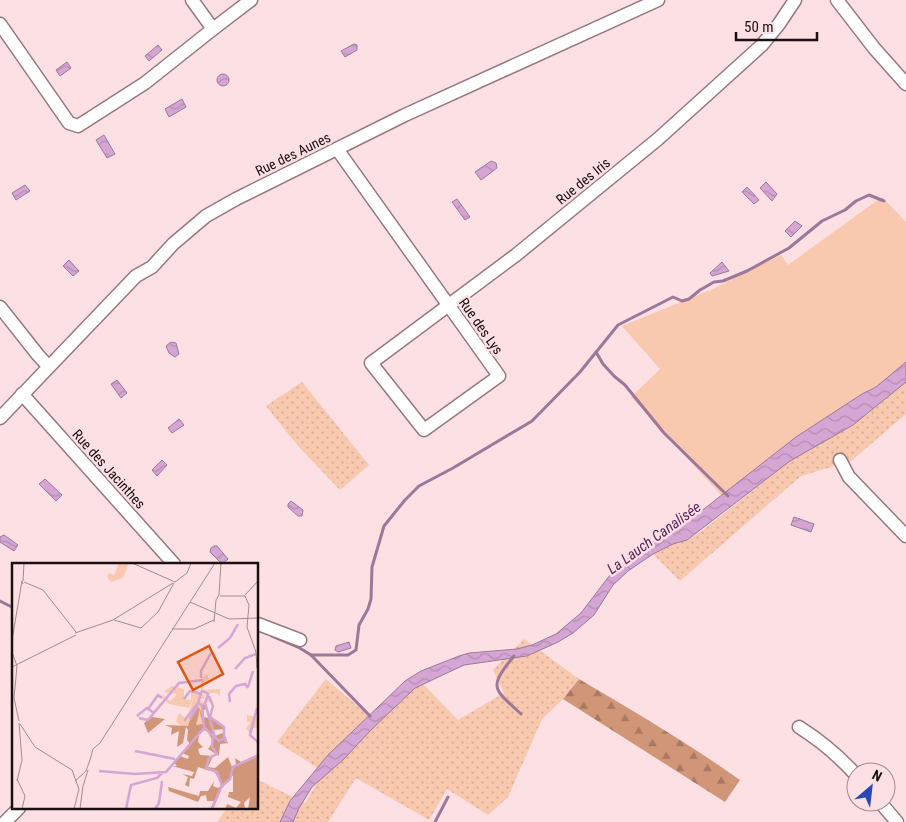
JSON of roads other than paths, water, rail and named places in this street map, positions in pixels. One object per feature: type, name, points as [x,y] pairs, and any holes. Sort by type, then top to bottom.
[{"type":"street","points":[[192,0],[212,29]]},
{"type":"street","points":[[0,24],[69,123],[78,126],[145,83],[251,0]]},
{"type":"street","name":"Rue des Aunes","points":[[0,418],[136,276],[152,267],[173,244],[206,216],[337,148],[552,47],[658,0]]},
{"type":"street","name":"Rue des Iris","points":[[371,363],[449,306],[583,201],[658,139],[762,45],[779,24],[794,0]]},
{"type":"street","points":[[837,0],[874,48],[906,84]]},
{"type":"street","name":"Rue des Lys","points":[[337,148],[499,376],[424,430],[371,363]]},
{"type":"street","points":[[0,307],[48,366]]},
{"type":"street","name":"Rue des Jacinthes","points":[[22,394],[173,563]]},
{"type":"street","points":[[840,460],[849,477],[906,536]]},
{"type":"street","points":[[259,624],[300,640]]},
{"type":"street","points":[[799,727],[820,740],[846,763]]},
{"type":"street","points":[[0,819],[4,822],[17,810]]},
{"type":"street","points":[[888,812],[897,822]]},
{"type":"water","points":[[354,44],[357,45],[357,50],[345,57],[341,51]]},
{"type":"water","points":[[158,45],[162,50],[149,61],[145,56]]},
{"type":"water","points":[[67,62],[71,68],[60,76],[56,70]]},
{"type":"water","points":[[221,74],[225,74],[229,80],[225,86],[221,86],[217,82],[217,78]]},
{"type":"water","points":[[182,99],[186,107],[169,117],[165,109]]},
{"type":"water","points":[[104,135],[115,154],[107,158],[96,140]]},
{"type":"water","points":[[491,161],[496,163],[497,168],[481,180],[475,172]]},
{"type":"water","points":[[766,182],[777,194],[772,201],[760,188]]},
{"type":"water","points":[[25,185],[30,191],[16,200],[12,193]]},
{"type":"water","points":[[747,187],[759,200],[754,204],[742,192]]},
{"type":"water","points":[[457,199],[470,217],[465,220],[452,202]]},
{"type":"water","points":[[795,221],[802,226],[791,237],[785,231]]},
{"type":"water","points":[[69,260],[79,271],[73,276],[63,266]]},
{"type":"water","points":[[722,262],[729,271],[712,276],[710,273]]},
{"type":"water","points":[[171,342],[176,343],[179,354],[175,357],[169,353],[166,346]]},
{"type":"water","points":[[906,362],[906,382],[853,425],[790,461],[687,540],[673,544],[653,554],[628,571],[613,585],[594,615],[573,633],[527,656],[464,665],[415,688],[343,760],[312,787],[293,822],[280,822],[290,801],[328,755],[405,681],[421,671],[459,656],[469,653],[517,649],[532,645],[556,634],[581,613],[613,571],[633,554],[695,516],[796,437],[876,387]]},
{"type":"water","points":[[117,380],[127,393],[121,398],[111,384]]},
{"type":"water","points":[[179,419],[184,425],[172,433],[168,428]]},
{"type":"water","points":[[162,460],[167,465],[157,476],[152,470]]},
{"type":"water","points":[[45,479],[62,495],[56,501],[39,484]]},
{"type":"water","points":[[291,501],[303,510],[302,516],[298,516],[288,507]]},
{"type":"water","points":[[794,517],[814,524],[811,532],[791,525]]},
{"type":"water","points":[[4,535],[18,545],[14,551],[0,542],[0,537]]},
{"type":"water","points":[[217,546],[228,559],[221,563],[210,552],[211,548]]},
{"type":"water","points":[[349,642],[351,648],[338,652],[335,650],[336,646]]},
{"type":"waterway","points":[[311,655],[348,655],[356,650],[359,625],[371,599],[372,567],[384,526],[405,500],[419,486],[532,421],[580,372],[618,325],[673,297],[682,301],[689,299],[714,282],[723,281],[747,271],[789,248],[822,221],[845,210],[856,201],[869,195],[884,201]]},
{"type":"waterway","points":[[596,352],[603,364],[625,385],[664,433],[728,496]]},
{"type":"waterway","points":[[0,601],[12,607]]},
{"type":"waterway","points":[[272,636],[311,655],[370,716]]},
{"type":"waterway","points":[[514,656],[500,675],[497,687],[504,698],[521,714]]},
{"type":"waterway","points":[[435,822],[448,797]]},
{"type":"water label","name":"La Lauch Canalisée","points":[[654,538]]}]
